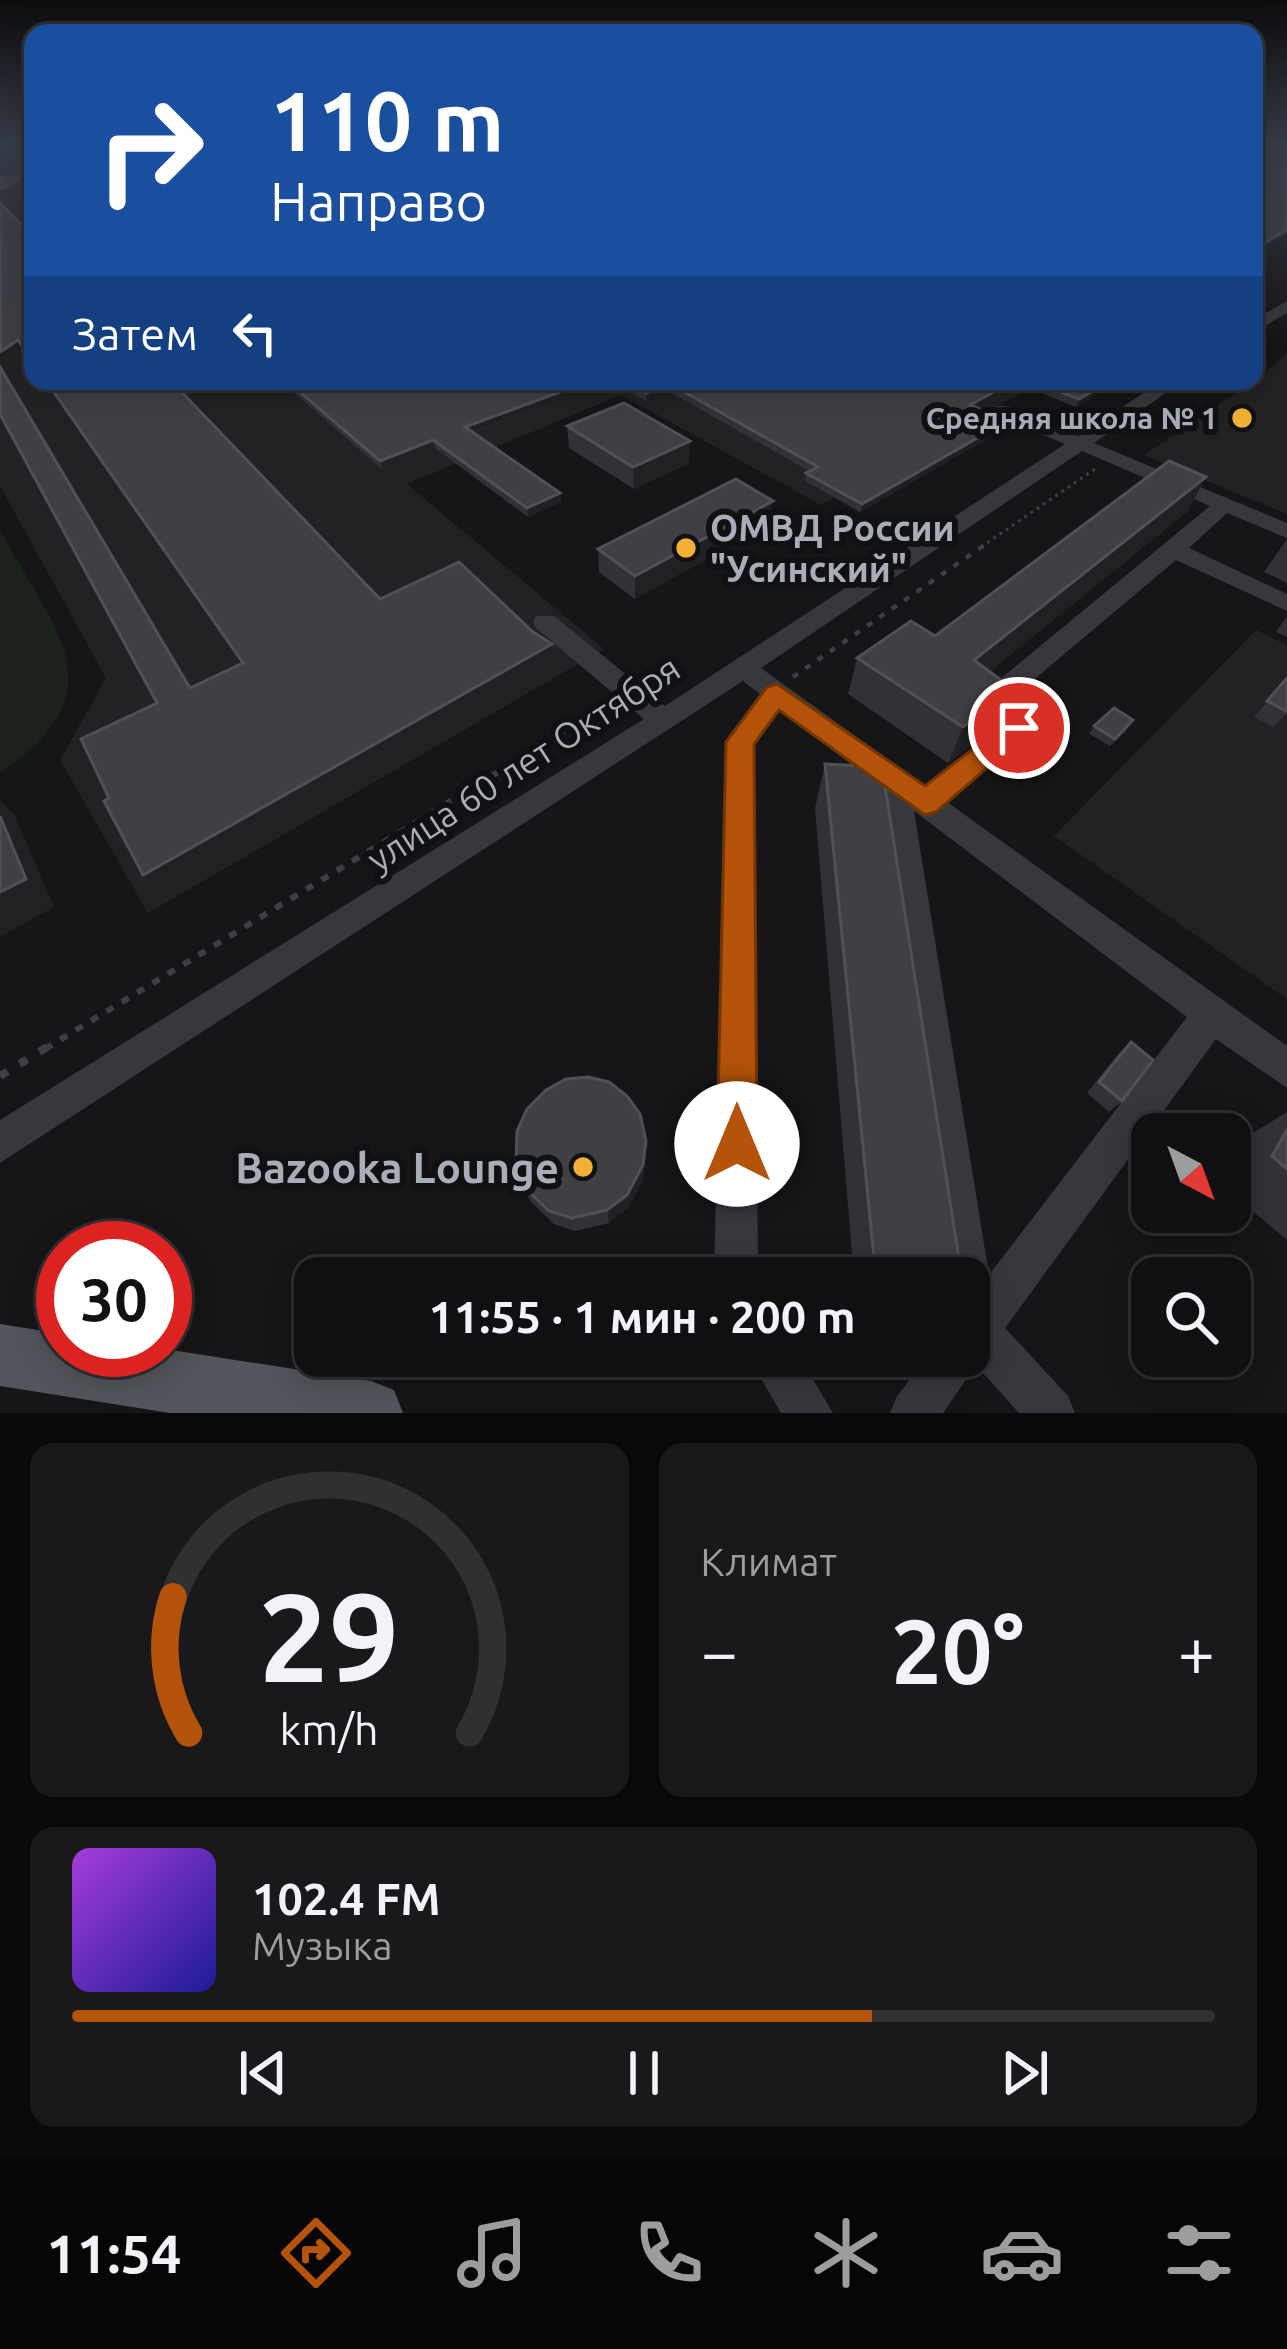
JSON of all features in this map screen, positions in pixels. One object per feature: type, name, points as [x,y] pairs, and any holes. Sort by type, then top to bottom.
[{"type":"main road","points":[[0,1355],[371,1413]]},
{"type":"street","name":"улица 60 лет Октября","points":[[0,1143],[744,668],[1095,453],[1164,390]]},
{"type":"street","points":[[1000,410],[1287,531]]},
{"type":"street","points":[[925,803],[1019,728],[997,696],[1225,504]]},
{"type":"street","points":[[1174,550],[1287,603]]},
{"type":"street","points":[[545,622],[664,721]]},
{"type":"street","points":[[744,668],[1287,1070]]},
{"type":"street","points":[[736,1257],[740,742],[777,694]]},
{"type":"street","points":[[893,780],[959,1257]]},
{"type":"street","points":[[990,1291],[1212,1014]]},
{"type":"street","points":[[990,1343],[1052,1413]]},
{"type":"street","points":[[784,1377],[809,1413]]},
{"type":"street","points":[[914,1413],[934,1377]]},
{"type":"path","points":[[777,694],[797,673],[1095,453]]},
{"type":"path","points":[[0,1076],[629,692]]},
{"type":"shaded area","points":[[0,210],[24,210],[24,390],[1026,390],[821,505],[621,395],[407,484],[604,649],[148,913],[60,760],[106,678],[0,486]]},
{"type":"shaded area","name":"Средняя школа № 1","points":[[1287,354],[1287,514],[1144,455],[1241,390],[1263,390],[1263,374]]},
{"type":"shaded area","points":[[0,530],[56,629],[66,658],[68,686],[59,714],[37,743],[0,773]]},
{"type":"shaded area","points":[[1256,630],[1287,645],[1287,999],[1054,836]]},
{"type":"building","points":[[0,210],[7,210],[24,228],[24,349],[18,340],[0,352]]},
{"type":"building","points":[[1263,210],[1287,210],[1287,230],[1263,243]]},
{"type":"building","points":[[0,367],[190,688],[243,663],[52,390],[180,390],[380,599],[459,562],[552,644],[143,875],[104,801],[109,798],[81,739],[157,703],[0,414]]},
{"type":"building","points":[[297,390],[566,390],[465,427],[560,493],[527,508],[433,440],[380,461]]},
{"type":"building","points":[[681,390],[998,390],[970,405],[1007,421],[862,504],[806,473],[818,467]]},
{"type":"building","points":[[1056,390],[1094,390],[1079,399]]},
{"type":"building","points":[[624,403],[690,441],[633,467],[567,426]]},
{"type":"building","points":[[1169,461],[1206,477],[974,660],[1013,689],[963,727],[857,658],[911,621],[935,636]]},
{"type":"building","points":[[736,479],[773,501],[635,576],[598,549]]},
{"type":"building","points":[[1287,678],[1287,710],[1286,711],[1267,701]]},
{"type":"building","points":[[1114,708],[1133,720],[1115,739],[1094,726]]},
{"type":"building","points":[[825,764],[882,767],[959,1257],[874,1257]]},
{"type":"building","points":[[0,816],[26,879],[0,892]]},
{"type":"building","points":[[1131,1042],[1153,1060],[1122,1101],[1099,1082]]},
{"type":"building","name":"Bazooka Lounge","points":[[566,1079],[609,1082],[627,1096],[640,1114],[646,1141],[643,1165],[627,1195],[607,1210],[572,1218],[549,1211],[524,1187],[516,1164],[517,1131],[527,1109],[546,1090]]},
{"type":"building","points":[[1287,1130],[1287,1169],[1272,1156]]},
{"type":"place","name":"Средняя школа № 1","points":[[1242,418]]},
{"type":"place","name":"ОМВД России \"Усинский\"","points":[[686,548]]},
{"type":"place","name":"Bazooka Lounge","points":[[583,1167]]},
{"type":"route","points":[[737,1144],[740,742],[777,694],[925,803],[1019,728]]}]
